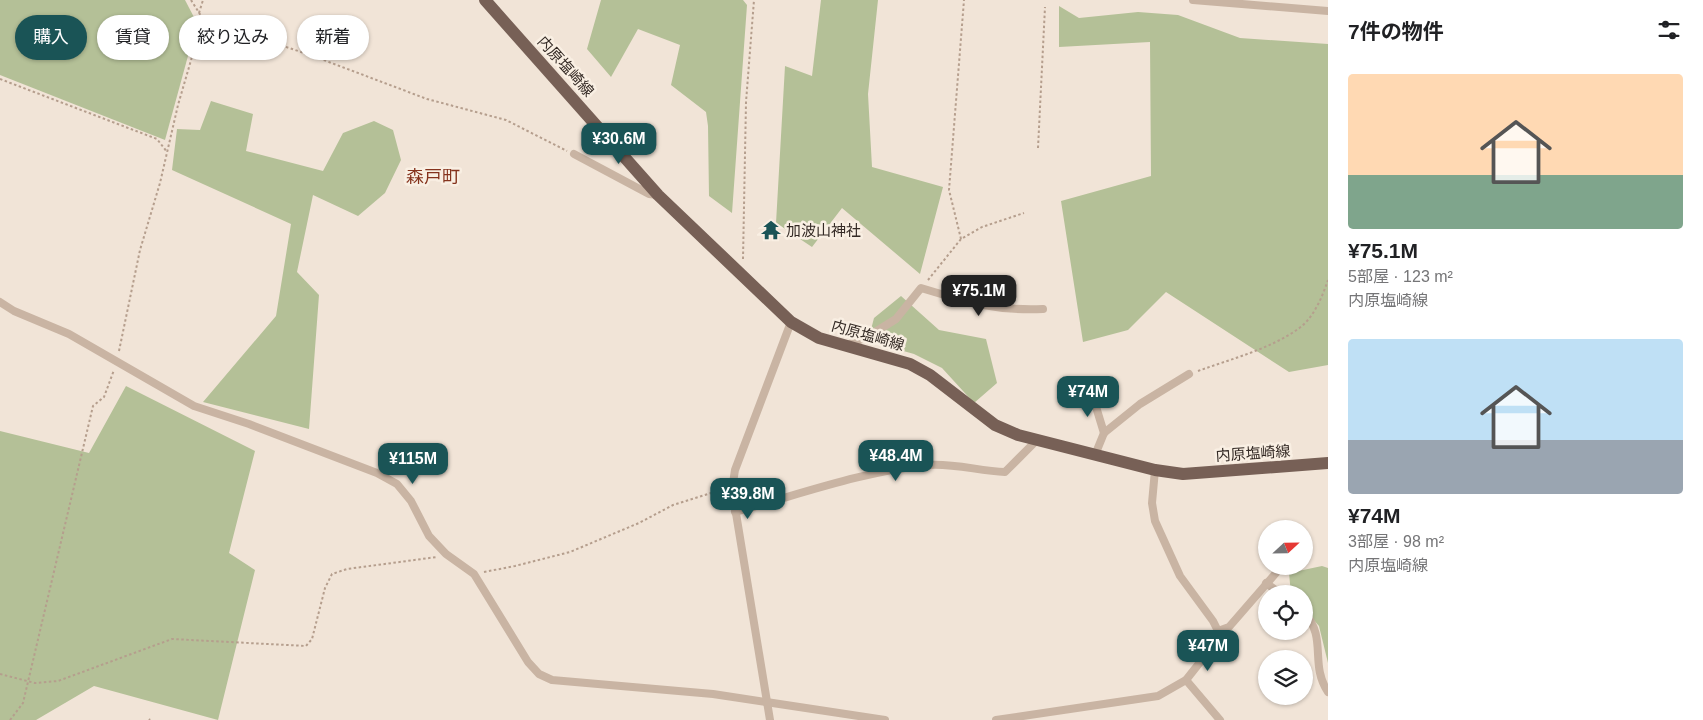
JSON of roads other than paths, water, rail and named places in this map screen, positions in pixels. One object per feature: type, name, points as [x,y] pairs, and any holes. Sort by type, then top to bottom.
[{"type":"main road","name":"内原塩崎線","points":[[485,0],[658,195],[790,322],[819,338],[910,364],[930,375],[995,425],[1036,440],[1155,470],[1184,474],[1328,463]]},
{"type":"street","points":[[1193,0],[1328,11]]},
{"type":"street","points":[[1300,10],[1301,0]]},
{"type":"street","points":[[574,154],[649,194],[658,195]]},
{"type":"street","points":[[844,346],[867,336],[896,319],[921,288],[979,305],[1009,310],[1043,310]]},
{"type":"street","points":[[0,302],[14,311],[69,334],[194,406],[258,427],[377,473],[397,484],[411,501],[429,536],[446,554],[474,574],[528,662],[539,674],[552,680],[768,701],[885,720]]},
{"type":"street","points":[[770,720],[732,489],[735,470],[790,322]]},
{"type":"street","points":[[1095,455],[1104,433],[1140,404],[1189,374]]},
{"type":"street","points":[[1093,397],[1104,433]]},
{"type":"street","points":[[735,512],[863,477],[902,469],[930,465],[1005,472],[1036,440]]},
{"type":"street","points":[[996,720],[1040,712],[1143,700],[1158,696],[1186,680],[1216,642],[1218,632],[1214,621],[1180,576],[1161,538],[1152,503],[1155,470]]},
{"type":"street","points":[[1218,632],[1229,627],[1274,575]]},
{"type":"street","points":[[1313,623],[1319,636],[1319,670],[1328,692]]},
{"type":"street","points":[[1186,680],[1220,720]]},
{"type":"place","name":"加波山神社","points":[[771,230]]},
{"type":"district","name":"森戸町","points":[[433,177]]}]
